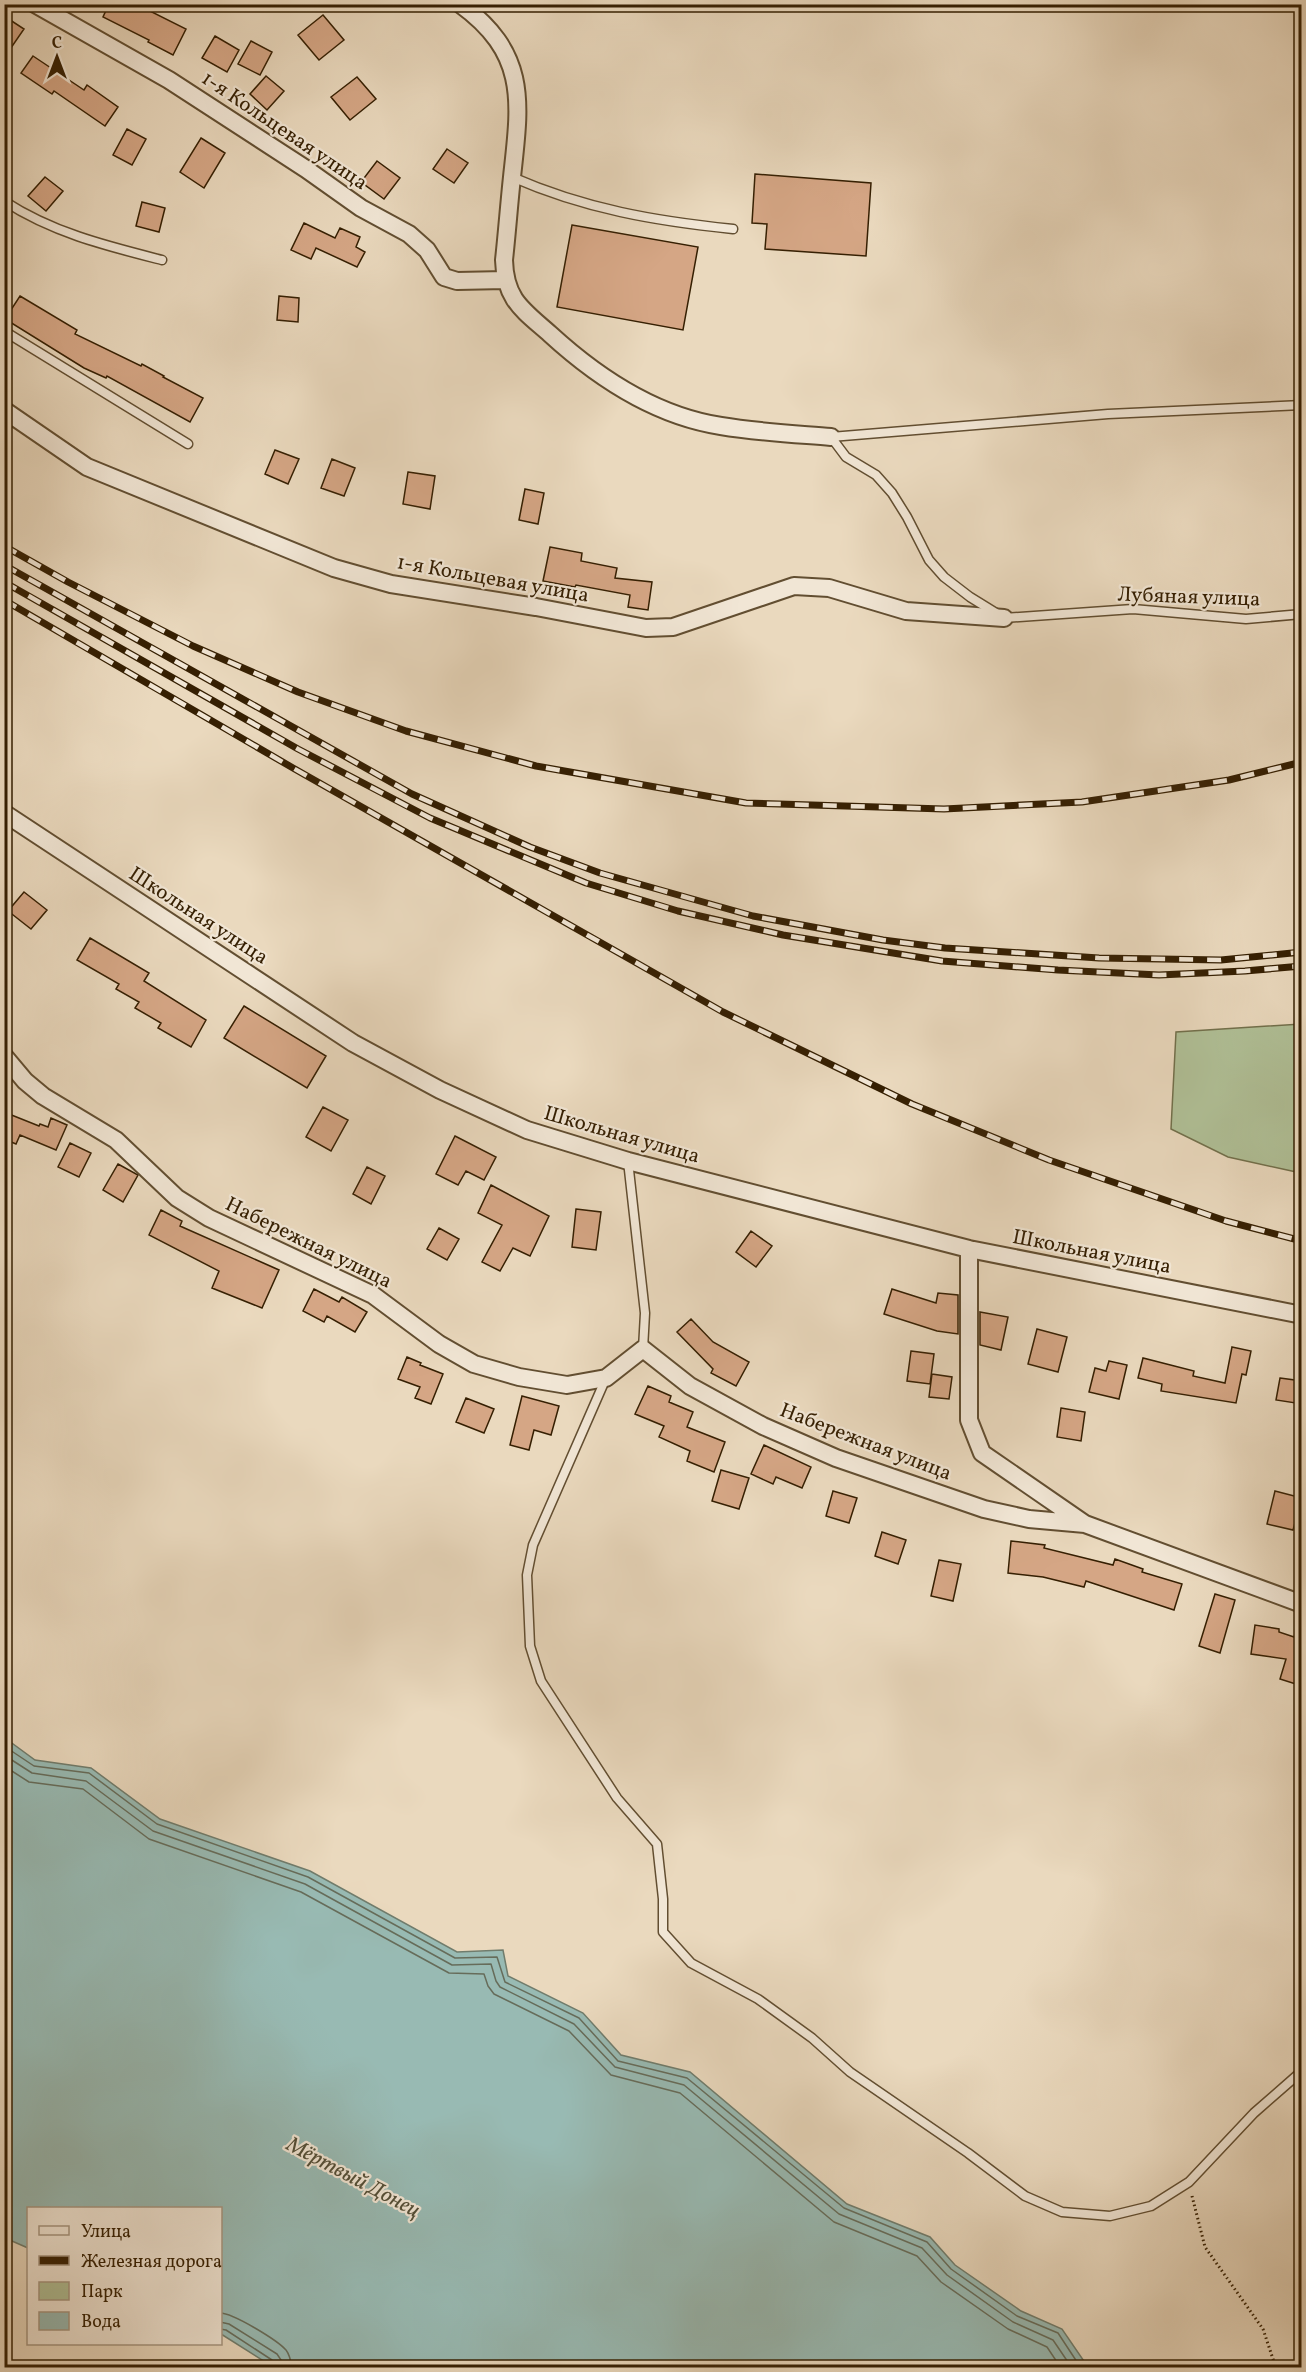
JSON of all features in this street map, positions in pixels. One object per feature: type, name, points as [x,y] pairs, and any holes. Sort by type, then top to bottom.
[{"type":"street","name":"1-я Кольцевая улица","points":[[35,4],[169,80],[306,169],[361,208],[409,234],[427,250],[444,277],[457,282],[505,280]]},
{"type":"street","points":[[460,4],[507,55],[516,77],[519,102],[518,123],[504,260],[505,280],[517,304],[568,351],[640,400],[678,416],[720,426],[831,437]]},
{"type":"street","name":"1-я Кольцевая улица","points":[[4,410],[87,467],[334,568],[391,584],[536,607],[646,628],[673,627],[794,586],[829,588],[906,611],[1004,618]]},
{"type":"street","name":"Школьная улица","points":[[4,813],[353,1043],[440,1090],[527,1130],[628,1161],[969,1249],[1302,1316]]},
{"type":"street","name":"Набережная улица","points":[[4,1056],[43,1096],[116,1140],[177,1198],[209,1218],[373,1295],[439,1344],[474,1364],[519,1377],[567,1385],[606,1378],[643,1349],[690,1386],[763,1426],[836,1458],[984,1509],[1029,1519],[1085,1524]]},
{"type":"street","name":"Набережная улица","points":[[969,1249],[969,1420],[974,1438],[982,1453],[1085,1524],[1302,1604]]},
{"type":"lane","points":[[512,177],[540,189],[599,208],[667,222],[733,229]]},
{"type":"lane","points":[[4,201],[28,217],[93,243],[162,260]]},
{"type":"lane","points":[[4,331],[188,444]]},
{"type":"lane","points":[[831,437],[1108,414],[1302,405]]},
{"type":"lane","points":[[831,437],[846,457],[876,475],[892,493],[908,517],[928,560],[944,577],[970,597],[1004,618]]},
{"type":"lane","name":"Лубяная улица","points":[[1004,618],[1133,609],[1246,619],[1302,614]]},
{"type":"lane","points":[[628,1161],[645,1314],[643,1349]]},
{"type":"lane","points":[[606,1378],[533,1545],[527,1575],[530,1646],[541,1681],[617,1798],[657,1844],[663,1899],[663,1932],[691,1963],[758,1999],[812,2038],[850,2072],[968,2153],[1025,2196],[1062,2212],[1110,2216],[1151,2206],[1189,2182],[1254,2113],[1302,2071]]},
{"type":"path","points":[[1189,2182],[1204,2247],[1263,2329],[1276,2367]]},
{"type":"green space","points":[[1301,1024],[1301,1173],[1228,1157],[1171,1129],[1176,1032]]},
{"type":"water","name":"Мёртвый Донец","points":[[5,1738],[35,1760],[91,1768],[160,1819],[310,1871],[457,1952],[503,1950],[508,1976],[583,2013],[621,2055],[690,2072],[847,2204],[930,2237],[955,2265],[1021,2311],[1062,2329],[1088,2367],[273,2367],[222,2335],[222,2207],[27,2207],[27,2248],[5,2238]]},
{"type":"building","points":[[109,4],[136,4],[186,29],[173,55],[103,17]]},
{"type":"building","points":[[323,15],[344,40],[319,60],[298,35]]},
{"type":"building","points":[[4,16],[24,29],[4,58]]},
{"type":"building","points":[[215,36],[239,50],[227,72],[202,58]]},
{"type":"building","points":[[251,41],[272,52],[260,75],[238,64]]},
{"type":"building","points":[[33,56],[84,90],[87,85],[118,107],[105,126],[54,91],[52,94],[21,73]]},
{"type":"building","points":[[266,76],[284,91],[267,110],[250,94]]},
{"type":"building","points":[[357,77],[376,99],[350,120],[331,97]]},
{"type":"building","points":[[127,129],[146,139],[132,165],[113,155]]},
{"type":"building","points":[[201,138],[225,153],[204,188],[180,172]]},
{"type":"building","points":[[447,149],[468,163],[454,183],[433,169]]},
{"type":"building","points":[[377,161],[400,178],[384,199],[361,182]]},
{"type":"building","points":[[755,174],[871,183],[866,256],[765,249],[767,224],[752,223]]},
{"type":"building","points":[[45,177],[63,191],[46,211],[28,196]]},
{"type":"building","points":[[142,202],[165,208],[159,232],[136,226]]},
{"type":"building","points":[[304,223],[335,238],[340,228],[360,237],[356,247],[365,252],[357,267],[316,248],[311,259],[291,250]]},
{"type":"building","points":[[572,225],[698,247],[683,330],[557,307]]},
{"type":"building","points":[[20,296],[77,330],[75,334],[141,366],[142,364],[203,398],[190,422],[107,376],[106,378],[84,368],[5,319]]},
{"type":"building","points":[[279,296],[299,298],[298,322],[277,320]]},
{"type":"building","points":[[275,450],[299,459],[288,484],[265,474]]},
{"type":"building","points":[[332,459],[355,468],[344,496],[321,488]]},
{"type":"building","points":[[408,472],[435,476],[430,509],[403,504]]},
{"type":"building","points":[[525,489],[544,493],[538,524],[519,520]]},
{"type":"building","points":[[550,547],[582,553],[581,561],[617,568],[615,578],[652,582],[648,610],[628,607],[630,595],[543,581]]},
{"type":"building","points":[[24,892],[47,910],[31,929],[8,911]]},
{"type":"building","points":[[90,938],[149,973],[144,981],[206,1020],[191,1047],[158,1028],[161,1023],[135,1008],[139,1002],[116,989],[119,984],[77,960]]},
{"type":"building","points":[[244,1006],[326,1056],[307,1088],[224,1038]]},
{"type":"building","points":[[323,1107],[348,1120],[331,1151],[306,1137]]},
{"type":"building","points":[[4,1112],[39,1126],[40,1124],[48,1127],[51,1118],[67,1125],[56,1150],[20,1135],[16,1144],[4,1139]]},
{"type":"building","points":[[455,1136],[496,1157],[484,1180],[466,1171],[458,1185],[436,1174]]},
{"type":"building","points":[[70,1143],[91,1153],[79,1177],[58,1167]]},
{"type":"building","points":[[118,1164],[138,1175],[123,1202],[103,1190]]},
{"type":"building","points":[[367,1167],[385,1176],[371,1204],[353,1194]]},
{"type":"building","points":[[491,1185],[549,1216],[530,1256],[513,1248],[500,1271],[482,1262],[502,1225],[478,1213]]},
{"type":"building","points":[[576,1209],[601,1212],[596,1250],[572,1247]]},
{"type":"building","points":[[161,1210],[182,1221],[180,1226],[279,1270],[262,1308],[212,1288],[219,1271],[149,1235]]},
{"type":"building","points":[[439,1228],[459,1239],[447,1260],[427,1249]]},
{"type":"building","points":[[751,1231],[772,1246],[756,1267],[736,1252]]},
{"type":"building","points":[[314,1289],[339,1302],[342,1297],[367,1312],[355,1332],[327,1316],[324,1322],[303,1311]]},
{"type":"building","points":[[892,1289],[936,1303],[938,1293],[958,1295],[958,1334],[937,1331],[884,1314]]},
{"type":"building","points":[[980,1312],[1008,1317],[1001,1350],[980,1345]]},
{"type":"building","points":[[691,1319],[713,1342],[749,1362],[736,1386],[711,1373],[713,1369],[677,1332]]},
{"type":"building","points":[[1037,1329],[1067,1337],[1058,1372],[1028,1364]]},
{"type":"building","points":[[1232,1347],[1251,1351],[1246,1375],[1242,1374],[1236,1403],[1161,1391],[1162,1384],[1138,1378],[1143,1358],[1194,1371],[1193,1376],[1225,1383]]},
{"type":"building","points":[[911,1351],[934,1354],[930,1384],[907,1381]]},
{"type":"building","points":[[407,1357],[443,1374],[431,1404],[415,1398],[420,1387],[398,1379]]},
{"type":"building","points":[[1109,1361],[1127,1365],[1119,1399],[1089,1392],[1095,1368],[1106,1371]]},
{"type":"building","points":[[932,1374],[952,1377],[949,1399],[929,1397]]},
{"type":"building","points":[[1280,1378],[1302,1381],[1302,1404],[1276,1400]]},
{"type":"building","points":[[648,1386],[671,1396],[669,1402],[693,1412],[687,1427],[725,1442],[714,1472],[687,1461],[690,1451],[659,1437],[664,1426],[635,1414]]},
{"type":"building","points":[[522,1396],[559,1406],[551,1435],[534,1430],[529,1450],[510,1445]]},
{"type":"building","points":[[466,1398],[494,1409],[484,1433],[456,1422]]},
{"type":"building","points":[[1061,1408],[1085,1412],[1081,1441],[1057,1437]]},
{"type":"building","points":[[764,1445],[811,1467],[802,1488],[776,1477],[773,1484],[751,1474]]},
{"type":"building","points":[[721,1470],[749,1478],[739,1509],[712,1501]]},
{"type":"building","points":[[833,1491],[857,1498],[849,1523],[826,1516]]},
{"type":"building","points":[[1275,1491],[1302,1498],[1293,1530],[1267,1524]]},
{"type":"building","points":[[882,1532],[906,1540],[898,1564],[875,1556]]},
{"type":"building","points":[[1011,1541],[1045,1545],[1044,1548],[1113,1565],[1115,1559],[1143,1569],[1142,1572],[1182,1584],[1174,1610],[1086,1581],[1084,1587],[1043,1577],[1008,1573]]},
{"type":"building","points":[[939,1560],[961,1564],[953,1601],[931,1596]]},
{"type":"building","points":[[1215,1594],[1235,1600],[1220,1653],[1199,1646]]},
{"type":"building","points":[[1299,1622],[1302,1622],[1302,1686],[1280,1679],[1286,1659],[1251,1654],[1255,1625],[1279,1629],[1279,1632],[1294,1637]]},
{"type":"railway","points":[[4,546],[68,582],[193,646],[298,692],[406,731],[536,766],[746,803],[944,809],[1082,802],[1229,780],[1302,762]]},
{"type":"railway","points":[[4,565],[412,794],[530,847],[600,873],[753,916],[883,940],[945,948],[1099,958],[1221,960],[1302,952]]},
{"type":"railway","points":[[4,582],[298,749],[430,818],[586,883],[678,911],[783,935],[942,961],[1159,975],[1302,966]]},
{"type":"railway","points":[[4,600],[293,768],[723,1012],[912,1104],[1049,1160],[1226,1221],[1302,1241]]}]
